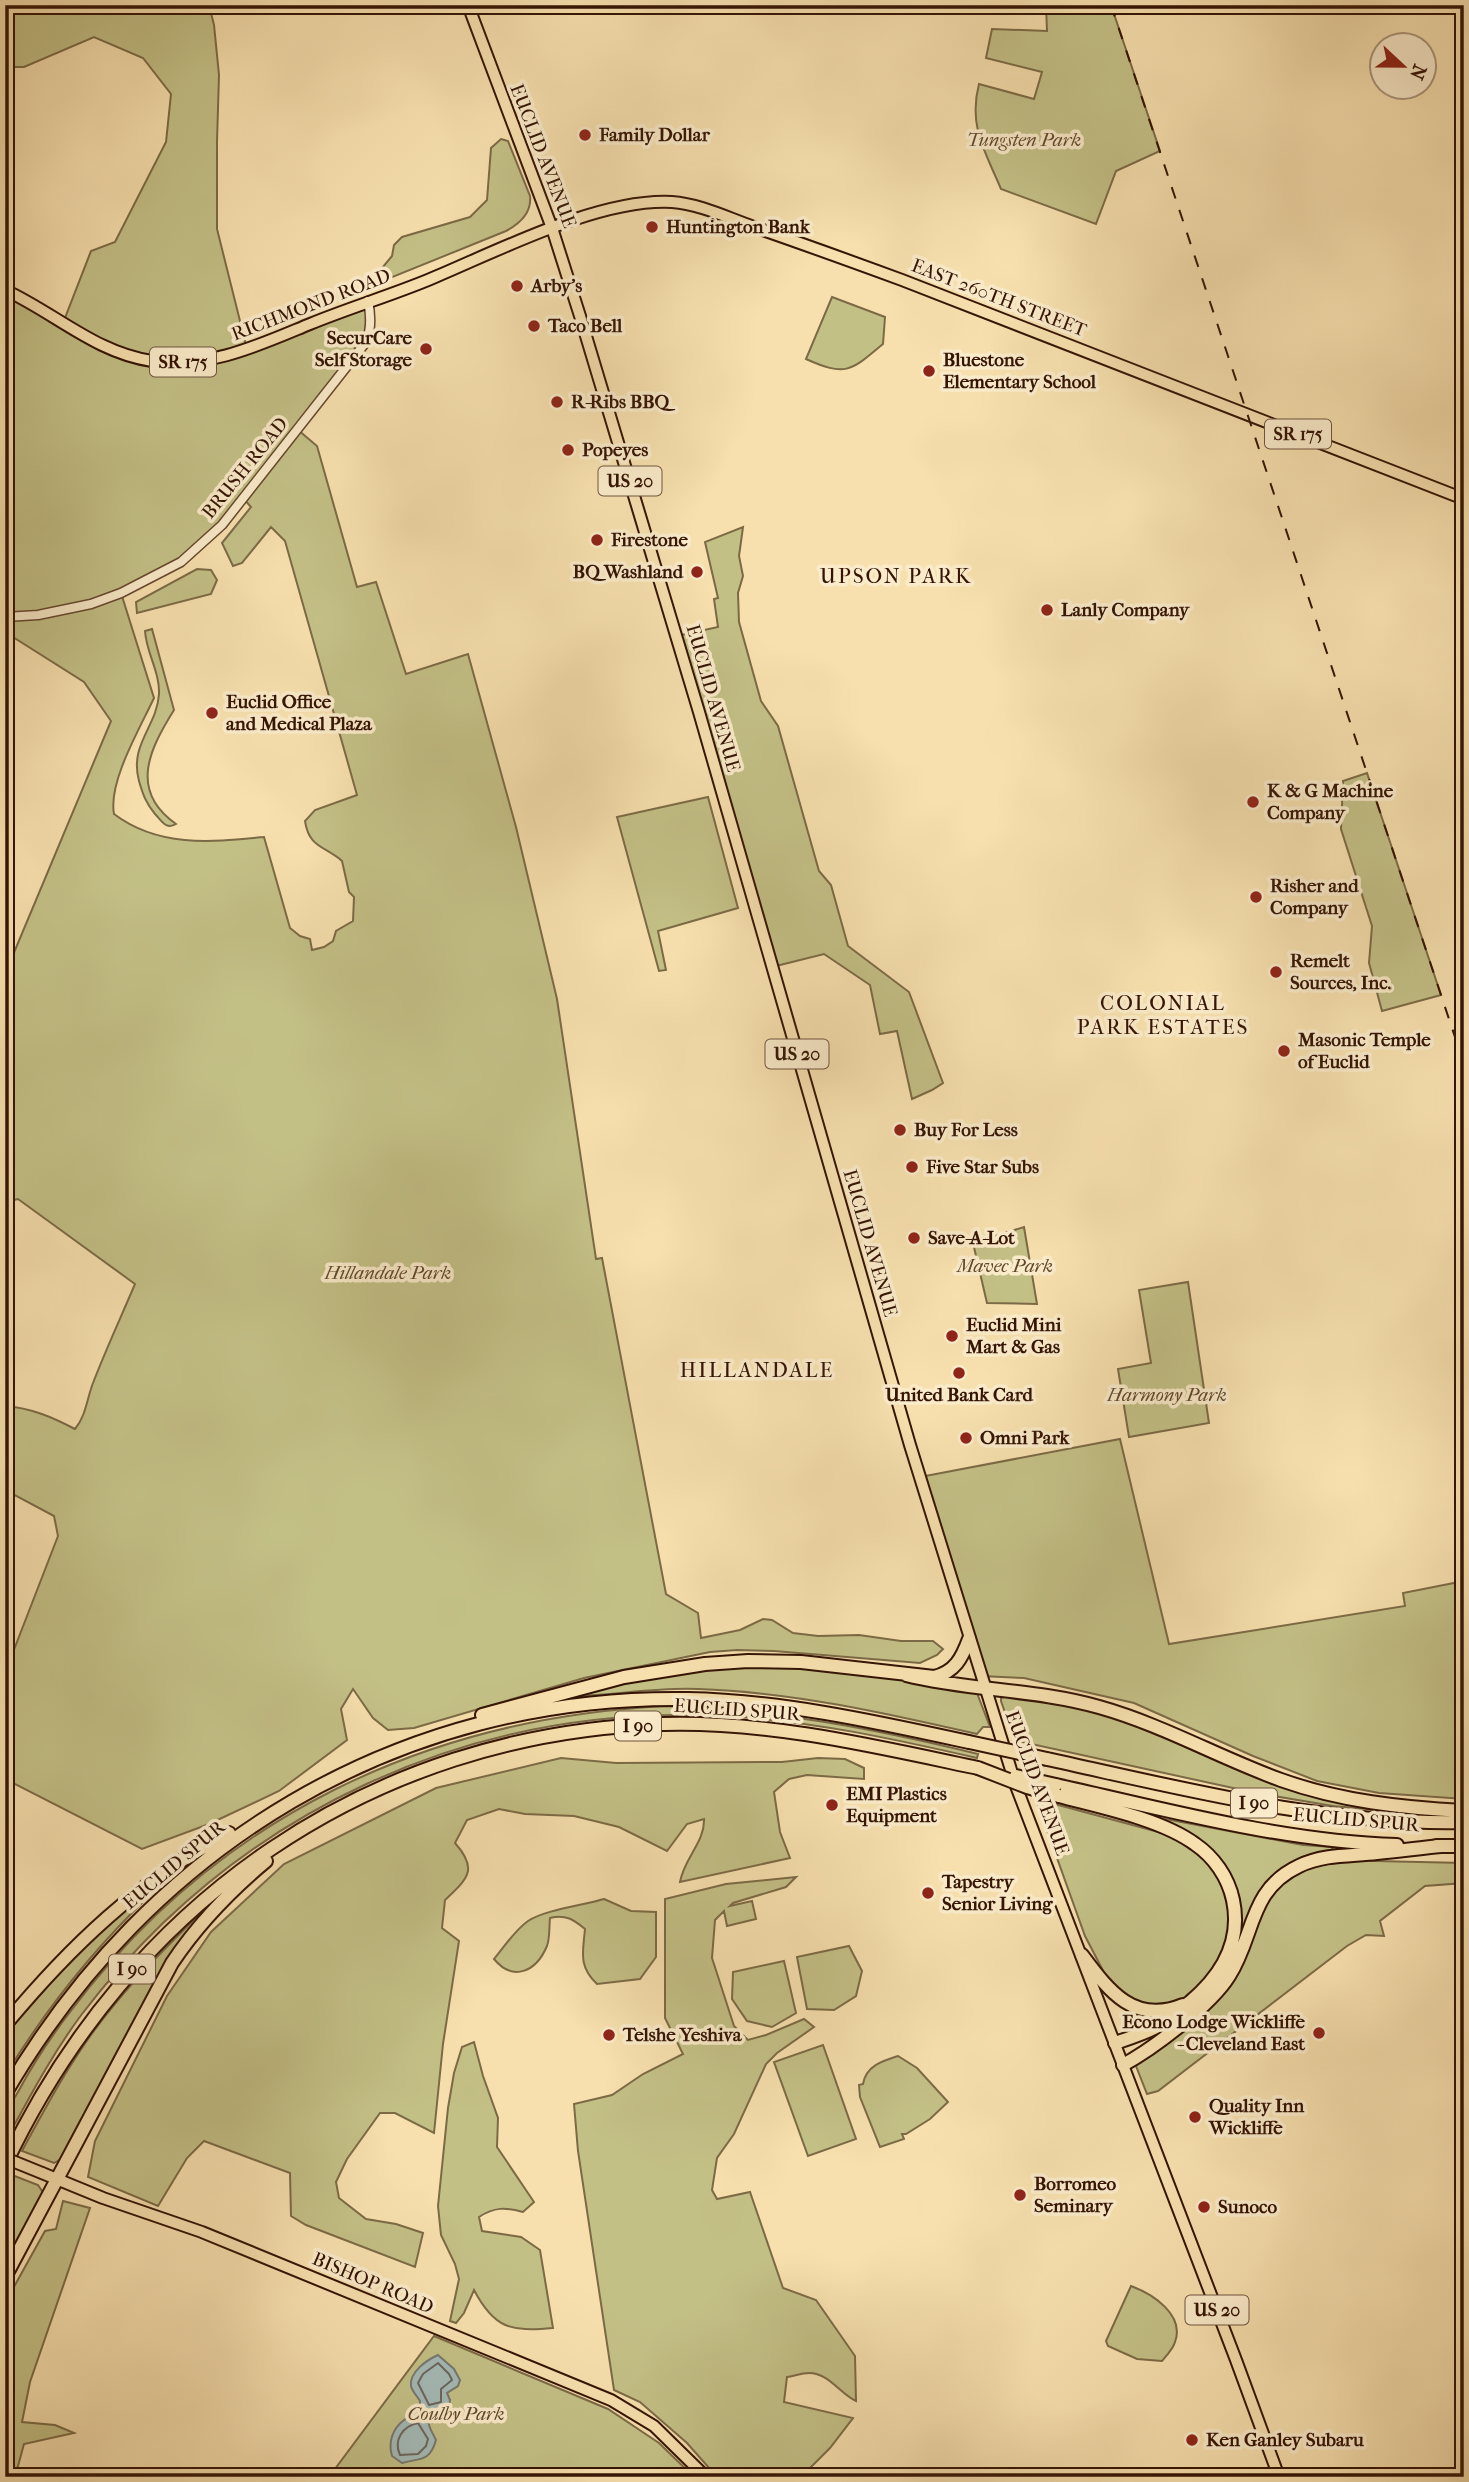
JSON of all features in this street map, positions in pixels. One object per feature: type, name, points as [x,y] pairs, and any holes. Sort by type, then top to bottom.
[{"type":"highway","points":[[906,1675],[934,1677],[946,1673],[958,1663],[970,1639]]},
{"type":"highway","points":[[434,1737],[477,1717],[624,1677],[684,1666],[748,1661],[801,1662],[1061,1698],[1111,1711],[1281,1780],[1328,1794],[1394,1805],[1464,1811]]},
{"type":"highway","name":"EUCLID SPUR","points":[[5,2094],[59,2010],[92,1969],[164,1894],[204,1861],[290,1802],[360,1766],[434,1737],[509,1717],[559,1708],[638,1700],[741,1702],[806,1710],[1305,1812],[1385,1820],[1464,1822]]},
{"type":"highway","name":"EUCLID SPUR","points":[[5,2165],[37,2101],[97,2011],[130,1971],[206,1897],[247,1865],[312,1823],[382,1788],[455,1759],[532,1740],[611,1728],[690,1724],[756,1728],[832,1739],[978,1768],[1027,1787],[1058,1790],[1283,1833],[1362,1842],[1464,1846]]},
{"type":"highway","points":[[1058,1790],[1179,1834],[1207,1853],[1222,1872],[1232,1895],[1235,1912],[1232,1944],[1216,1977],[1161,2025],[1115,2043]]},
{"type":"highway","points":[[5,2025],[68,1954],[124,1903],[204,1848],[290,1802]]},
{"type":"highway","points":[[5,2277],[59,2180],[149,2005],[184,1945],[237,1886],[312,1823]]},
{"type":"highway","points":[[1123,2065],[1155,2045],[1223,1986],[1236,1964],[1260,1901],[1288,1872],[1331,1856],[1441,1846]]},
{"type":"highway","points":[[1082,1955],[1111,1991],[1130,2005],[1161,2011],[1190,2002]]},
{"type":"main road","name":"EUCLID AVENUE","points":[[468,5],[552,228],[665,595],[874,1323],[1016,1786],[1279,2477]]},
{"type":"main road","name":"EAST 260TH STREET","points":[[552,228],[614,208],[646,202],[676,202],[707,210],[1061,340],[1464,499]]},
{"type":"main road","name":"RICHMOND ROAD","points":[[5,290],[93,342],[124,355],[154,361],[190,362],[235,354],[423,282],[552,228]]},
{"type":"main road","name":"BISHOP ROAD","points":[[5,2158],[202,2232],[611,2400],[654,2426],[706,2477]]},
{"type":"street","name":"BRUSH ROAD","points":[[5,617],[38,615],[91,604],[121,593],[181,562],[222,525],[366,342],[371,316],[368,301]]},
{"type":"green space","name":"Hillandale Park","points":[[5,5],[209,5],[214,25],[219,75],[217,229],[247,349],[368,301],[370,333],[297,429],[317,446],[357,587],[376,582],[406,674],[468,654],[516,827],[557,999],[596,1259],[602,1258],[666,1594],[698,1613],[701,1638],[740,1630],[763,1619],[772,1620],[793,1633],[933,1641],[943,1649],[937,1655],[920,1663],[774,1651],[710,1652],[584,1678],[414,1728],[388,1730],[373,1718],[353,1689],[341,1709],[347,1740],[279,1791],[209,1824],[142,1849],[5,1779],[5,1673],[58,1536],[54,1516],[5,1490],[5,1406],[41,1414],[75,1429],[82,1418],[98,1370],[135,1284],[18,1199],[5,1202],[5,974],[111,721],[84,682],[5,632],[5,290],[63,323],[91,251],[115,242],[166,142],[171,94],[143,58],[94,37],[24,67],[5,67]],"holes":[[[244,499],[251,507],[222,543],[233,566],[242,563],[271,527],[285,541],[357,795],[315,810],[305,821],[314,842],[342,861],[349,892],[354,897],[353,921],[336,931],[333,941],[312,950],[310,939],[300,936],[290,928],[264,837],[206,841],[168,838],[149,833],[114,814],[113,801],[120,771],[154,698],[121,593],[181,562]]]},
{"type":"green space","name":"Tungsten Park","points":[[1046,5],[1111,5],[1160,151],[1116,171],[1096,224],[1001,189],[977,126],[976,99],[979,84],[1034,99],[1042,72],[986,58],[992,29],[1047,31]]},
{"type":"green space","points":[[501,139],[508,141],[530,196],[529,208],[524,217],[506,231],[390,278],[383,275],[382,268],[392,256],[394,245],[402,237],[470,217],[487,200],[491,148]]},
{"type":"green space","points":[[832,297],[885,317],[883,344],[848,368],[830,368],[806,359]]},
{"type":"green space","points":[[743,527],[739,556],[743,576],[738,593],[739,622],[761,701],[778,726],[819,871],[831,885],[848,946],[909,992],[943,1083],[912,1099],[897,1031],[880,1034],[870,985],[824,954],[772,967],[677,636],[718,627],[714,599],[718,598],[705,542]]},
{"type":"green space","points":[[197,569],[211,570],[217,580],[211,594],[137,613],[136,602]]},
{"type":"green space","points":[[152,629],[174,710],[151,755],[148,784],[152,798],[161,811],[176,824],[169,826],[162,822],[147,802],[140,786],[137,768],[140,746],[154,716],[159,694],[145,631]]},
{"type":"green space","points":[[1367,773],[1441,995],[1382,1011],[1369,963],[1372,926],[1341,829],[1343,781]]},
{"type":"green space","points":[[708,797],[738,908],[658,931],[666,970],[659,971],[617,817]]},
{"type":"green space","name":"Mavec Park","points":[[1024,1227],[1037,1304],[987,1303],[973,1243]]},
{"type":"green space","name":"Harmony Park","points":[[1188,1282],[1209,1423],[1129,1437],[1118,1369],[1151,1363],[1139,1290]]},
{"type":"green space","points":[[1120,1439],[1169,1644],[1405,1606],[1403,1593],[1464,1581],[1464,1799],[1379,1793],[1317,1781],[1134,1703],[1024,1678],[981,1676],[920,1477]]},
{"type":"green space","points":[[762,1666],[870,1675],[977,1693],[990,1727],[983,1727],[977,1734],[838,1705],[733,1691],[667,1689],[576,1696],[644,1678],[691,1671]]},
{"type":"green space","points":[[1007,1696],[1092,1710],[1378,1807],[1378,1810],[1333,1806],[1256,1793],[1022,1742],[1021,1736],[1014,1738],[1001,1701],[1001,1698]]},
{"type":"green space","points":[[666,1706],[785,1716],[900,1736],[978,1754],[977,1758],[851,1731],[754,1718],[628,1717],[537,1729],[449,1752],[365,1785],[286,1828],[212,1881],[144,1943],[71,2029],[41,2076],[5,2142],[4,2121],[7,2109],[42,2051],[70,2012],[128,1944],[191,1884],[259,1833],[332,1791],[410,1757],[492,1732],[577,1715]]},
{"type":"green space","points":[[561,1758],[616,1763],[845,1759],[864,1768],[864,1779],[807,1775],[789,1779],[774,1792],[780,1832],[790,1858],[680,1882],[701,1835],[704,1819],[687,1824],[667,1851],[619,1827],[574,1816],[525,1814],[499,1809],[467,1820],[455,1843],[467,1860],[467,1874],[445,1900],[442,1928],[459,1941],[443,2044],[434,2133],[395,2113],[380,2113],[347,2159],[336,2182],[339,2198],[366,2219],[396,2224],[423,2233],[415,2267],[306,2225],[291,2216],[290,2173],[204,2141],[187,2158],[158,2206],[88,2177],[95,2141],[167,1996],[211,1932],[284,1864],[436,1788]]},
{"type":"green space","points":[[1051,1803],[1173,1836],[1207,1860],[1220,1876],[1229,1911],[1230,1936],[1221,1962],[1194,1991],[1178,2003],[1160,2006],[1134,2001],[1111,1986],[1085,1936],[1038,1805]]},
{"type":"green space","points":[[1155,1817],[1303,1845],[1333,1847],[1331,1851],[1279,1874],[1235,1959],[1236,1947],[1222,1866]]},
{"type":"green space","points":[[1331,1860],[1464,1863],[1464,1883],[1425,1886],[1380,1921],[1384,1936],[1366,1935],[1347,1946],[1158,2091],[1147,2094],[1136,2066],[1169,2039],[1274,1891],[1301,1872]]},
{"type":"green space","points":[[796,1877],[786,1887],[730,1906],[752,1901],[756,1919],[727,1926],[724,1911],[715,1920],[712,1958],[734,2026],[748,2040],[804,2019],[814,2027],[766,2064],[734,2134],[717,2158],[712,2190],[717,2199],[750,2192],[783,2288],[816,2300],[855,2356],[856,2401],[823,2376],[806,2373],[787,2377],[784,2402],[853,2418],[830,2448],[801,2477],[717,2477],[687,2443],[640,2402],[614,2390],[578,2151],[574,2104],[612,2095],[643,2074],[683,2054],[665,2018],[665,1899],[726,1884]]},
{"type":"green space","points":[[149,1891],[148,1897],[70,1982],[5,2076],[5,2035],[67,1964],[132,1901]]},
{"type":"green space","points":[[604,1899],[631,1911],[656,1912],[656,1957],[640,1979],[597,1984],[584,1965],[585,1929],[565,1917],[550,1918],[547,1946],[530,1968],[516,1972],[501,1966],[494,1959],[519,1929],[535,1917]]},
{"type":"green space","points":[[199,1915],[201,1917],[63,2158],[54,2163],[22,2151],[88,2039],[144,1970]]},
{"type":"green space","points":[[849,1946],[862,1971],[856,1996],[834,2010],[807,2009],[797,1957]]},
{"type":"green space","points":[[784,1961],[796,2013],[772,2027],[747,2021],[732,1999],[733,1972]]},
{"type":"green space","points":[[474,2042],[498,2118],[497,2147],[534,2202],[523,2212],[500,2209],[479,2217],[482,2231],[521,2237],[540,2250],[553,2328],[525,2329],[505,2325],[489,2313],[474,2290],[464,2313],[456,2323],[450,2321],[459,2279],[441,2235],[438,2206],[454,2073],[462,2047]]},
{"type":"green space","points":[[823,2045],[856,2139],[808,2156],[774,2062]]},
{"type":"green space","points":[[898,2056],[917,2068],[948,2102],[930,2119],[902,2134],[904,2139],[880,2147],[860,2097],[859,2085],[863,2084],[867,2073],[876,2065]]},
{"type":"green space","points":[[12,2175],[38,2185],[44,2194],[5,2267],[5,2189]]},
{"type":"green space","points":[[63,2201],[90,2208],[30,2382],[22,2422],[55,2425],[74,2433],[24,2444],[15,2477],[5,2477],[5,2303],[45,2231],[56,2229]]},
{"type":"green space","points":[[1131,2286],[1157,2300],[1175,2323],[1175,2342],[1162,2361],[1137,2359],[1108,2346],[1106,2341]]},
{"type":"green space","name":"Coulby Park","points":[[434,2336],[608,2409],[659,2443],[694,2477],[329,2477]]},
{"type":"water","points":[[438,2355],[454,2369],[460,2380],[458,2386],[447,2393],[449,2407],[432,2413],[430,2417],[430,2426],[436,2440],[431,2452],[424,2458],[402,2463],[392,2456],[392,2437],[404,2420],[419,2413],[420,2401],[411,2381],[420,2367]]},
{"type":"railway","points":[[1111,5],[1464,1064]]},
{"type":"place","name":"Family Dollar","points":[[585,135]]},
{"type":"place","name":"Huntington Bank","points":[[652,227]]},
{"type":"place","name":"Arby's","points":[[517,286]]},
{"type":"place","name":"Taco Bell","points":[[534,326]]},
{"type":"place","name":"SecurCare Self Storage","points":[[426,349]]},
{"type":"place","name":"Bluestone Elementary School","points":[[929,371]]},
{"type":"place","name":"R-Ribs BBQ","points":[[557,402]]},
{"type":"place","name":"Popeyes","points":[[568,450]]},
{"type":"place","name":"Firestone","points":[[597,540]]},
{"type":"place","name":"BQ Washland","points":[[697,572]]},
{"type":"place","name":"Lanly Company","points":[[1047,610]]},
{"type":"place","name":"Euclid Office and Medical Plaza","points":[[212,713]]},
{"type":"place","name":"K & G Machine Company","points":[[1253,802]]},
{"type":"place","name":"Risher and Company","points":[[1256,897]]},
{"type":"place","name":"Remelt Sources, Inc.","points":[[1276,972]]},
{"type":"place","name":"Masonic Temple of Euclid","points":[[1284,1051]]},
{"type":"place","name":"Buy For Less","points":[[900,1130]]},
{"type":"place","name":"Five Star Subs","points":[[912,1167]]},
{"type":"place","name":"Save-A-Lot","points":[[914,1238]]},
{"type":"place","name":"Euclid Mini Mart & Gas","points":[[952,1336]]},
{"type":"place","name":"United Bank Card","points":[[959,1373]]},
{"type":"place","name":"Omni Park","points":[[966,1438]]},
{"type":"place","name":"EMI Plastics Equipment","points":[[832,1805]]},
{"type":"place","name":"Tapestry Senior Living","points":[[928,1893]]},
{"type":"place","name":"Econo Lodge Wickliffe - Cleveland East","points":[[1319,2033]]},
{"type":"place","name":"Telshe Yeshiva","points":[[609,2035]]},
{"type":"place","name":"Quality Inn Wickliffe","points":[[1195,2117]]},
{"type":"place","name":"Borromeo Seminary","points":[[1020,2195]]},
{"type":"place","name":"Sunoco","points":[[1204,2207]]},
{"type":"place","name":"Ken Ganley Subaru","points":[[1192,2440]]},
{"type":"district","name":"UPSON PARK","points":[[896,576]]},
{"type":"district","name":"COLONIAL PARK ESTATES","points":[[1163,1015]]},
{"type":"district","name":"HILLANDALE","points":[[757,1370]]}]
